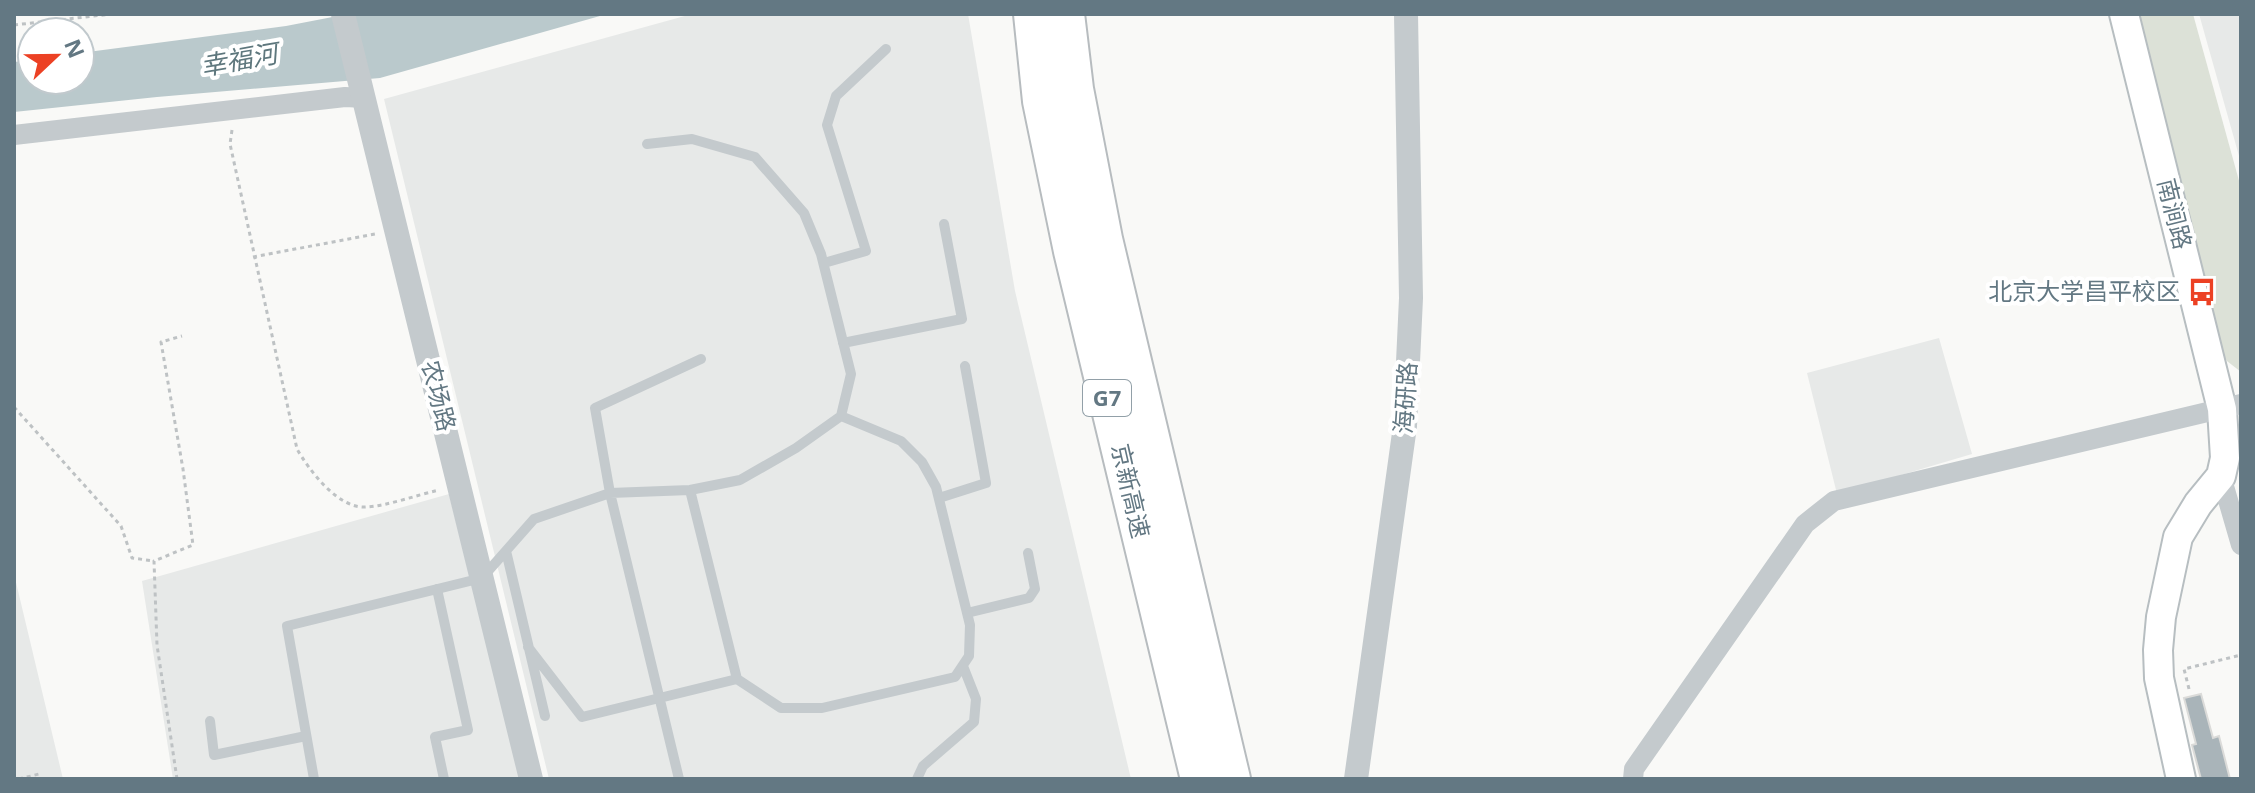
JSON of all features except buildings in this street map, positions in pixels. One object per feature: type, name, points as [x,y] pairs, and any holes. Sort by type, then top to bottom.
[{"type":"highway","name":"京新高速","points":[[1032,14],[1041,101],[1072,251],[1199,779]]},
{"type":"highway","name":"京新高速","points":[[1066,14],[1075,89],[1104,239],[1232,779]]},
{"type":"main road","name":"南涧路","points":[[2124,14],[2232,406],[2221,476]]},
{"type":"main road","points":[[2181,779],[2159,678],[2161,617],[2178,537],[2198,504],[2221,476]]},
{"type":"street","name":"农场路","points":[[343,14],[531,779]]},
{"type":"street","name":"海研路","points":[[1356,779],[1405,426],[1411,298],[1406,14]]},
{"type":"street","points":[[14,135],[364,95]]},
{"type":"street","points":[[1633,779],[1634,769],[1805,524],[1834,501],[2232,406]]},
{"type":"street","points":[[2221,476],[2241,545]]},
{"type":"lane","points":[[824,263],[866,251],[827,125],[836,96],[886,49]]},
{"type":"lane","points":[[314,779],[287,626],[482,578],[534,519],[610,493],[690,490],[740,480],[796,448],[841,416],[851,374],[824,263],[804,213],[755,157],[692,139],[647,144]]},
{"type":"lane","points":[[843,343],[962,319],[944,224]]},
{"type":"lane","points":[[679,779],[610,493],[595,408],[701,359]]},
{"type":"lane","points":[[939,498],[986,483],[965,366]]},
{"type":"lane","points":[[690,490],[737,679],[781,708],[822,708],[955,677],[969,656],[970,625],[936,487],[922,462],[901,441],[841,416]]},
{"type":"lane","points":[[506,551],[545,716]]},
{"type":"lane","points":[[967,613],[1029,598],[1035,589],[1028,553]]},
{"type":"lane","points":[[437,589],[468,730],[435,737],[444,779]]},
{"type":"lane","points":[[528,647],[582,717],[737,679]]},
{"type":"lane","points":[[917,779],[923,766],[974,722],[976,699],[963,666]]},
{"type":"lane","points":[[210,721],[214,755],[306,736]]},
{"type":"path","points":[[14,25],[112,14]]},
{"type":"path","points":[[235,110],[230,144],[253,257],[297,449],[310,472],[345,503],[364,508],[459,485]]},
{"type":"path","points":[[253,257],[397,230]]},
{"type":"path","points":[[14,407],[121,526],[132,558],[154,561],[193,545],[161,342],[182,336]]},
{"type":"path","points":[[154,561],[157,645],[177,779]]},
{"type":"path","points":[[2189,689],[2184,669],[2241,655]]},
{"type":"path","points":[[19,779],[39,774]]},
{"type":"shaded area","points":[[692,14],[968,14],[1015,291],[1131,779],[549,779],[384,99]]},
{"type":"shaded area","points":[[2135,14],[2193,14],[2241,188],[2241,372],[2227,361],[2222,352]]},
{"type":"shaded area","points":[[2199,14],[2241,14],[2241,163]]},
{"type":"shaded area","points":[[1939,338],[1972,454],[1837,494],[1807,373]]},
{"type":"shaded area","points":[[449,494],[520,779],[173,779],[142,581]]},
{"type":"shaded area","points":[[14,574],[63,779],[14,779]]},
{"type":"water","name":"幸福河","points":[[348,14],[607,14],[380,78],[14,112],[14,62],[16,96],[96,96],[96,51],[286,26]]},
{"type":"place","name":"北京大学昌平校区","points":[[2202,292]]}]
